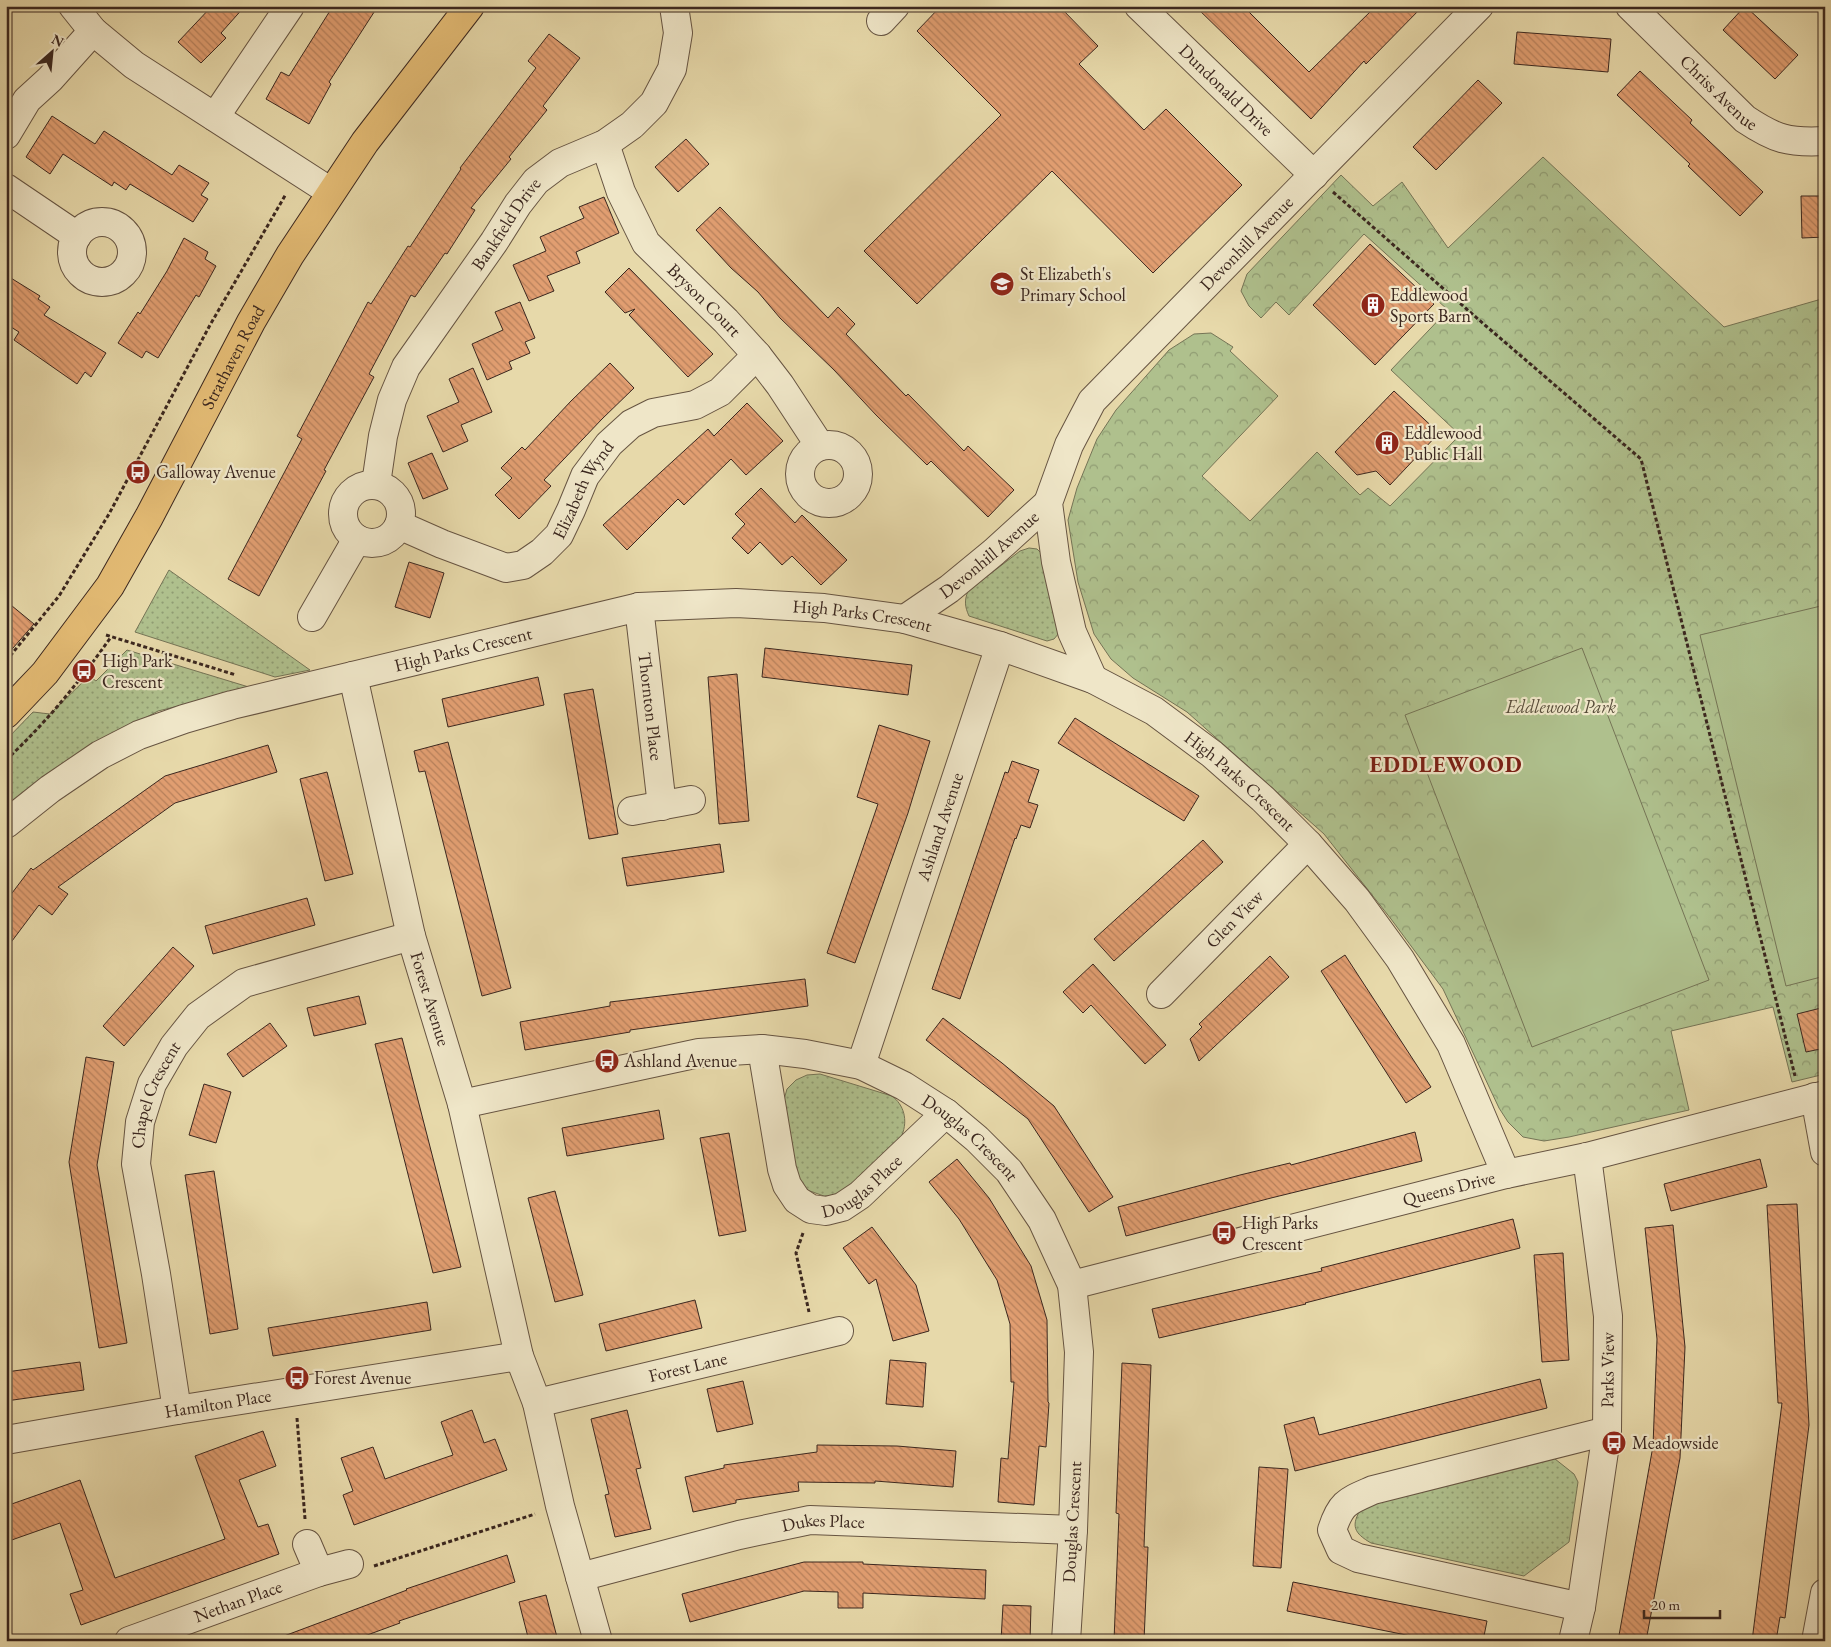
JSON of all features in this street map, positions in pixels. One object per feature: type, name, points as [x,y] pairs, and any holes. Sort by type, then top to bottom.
[{"type":"main road","name":"Strathaven Road","points":[[6,714],[45,673],[115,578],[251,322],[290,255],[365,142],[470,6]]},
{"type":"street","points":[[73,6],[93,31],[134,65],[331,192]]},
{"type":"street","points":[[214,117],[290,6]]},
{"type":"street","name":"Bankfield Drive","points":[[376,484],[385,427],[392,400],[406,367],[494,242],[518,204],[536,181],[560,163],[605,144],[632,125],[654,103],[672,69],[678,34],[674,6]]},
{"type":"street","name":"Dundonald Drive","points":[[1139,6],[1314,175]]},
{"type":"street","name":"Devonhill Avenue","points":[[1093,679],[1072,632],[1056,562],[1048,503],[1069,445],[1092,401],[1479,6]]},
{"type":"street","name":"Chriss Avenue","points":[[1630,6],[1745,119],[1766,133],[1790,141],[1825,140]]},
{"type":"street","points":[[6,135],[27,100],[50,79],[93,31]]},
{"type":"street","name":"Bryson Court","points":[[605,144],[621,192],[646,243],[726,321],[757,355],[780,384],[820,446]]},
{"type":"street","points":[[6,188],[77,236]]},
{"type":"street","name":"Elizabeth Wynd","points":[[399,525],[442,544],[506,568],[523,565],[542,552],[559,535],[585,476],[609,444],[631,424],[653,413],[695,405],[720,392],[757,355]]},
{"type":"street","points":[[376,484],[394,494],[400,504],[401,515],[399,525],[393,534],[386,540],[376,543],[357,539],[348,530],[344,520],[343,509],[347,499],[354,490],[364,485],[376,484]]},
{"type":"street","name":"Devonhill Avenue","points":[[905,620],[950,589],[1048,503]]},
{"type":"street","points":[[312,617],[357,539]]},
{"type":"street","name":"High Parks Crescent","points":[[6,824],[50,789],[100,755],[139,735],[184,719],[232,705],[639,607],[736,603],[824,608],[905,620],[1000,646],[1093,679],[1154,711],[1212,754],[1263,799],[1308,844],[1358,900],[1400,959],[1451,1044],[1506,1174]]},
{"type":"street","name":"Thornton Place","points":[[639,607],[662,806]]},
{"type":"street","name":"Ashland Avenue","points":[[861,1065],[1000,646]]},
{"type":"street","name":"Forest Avenue","points":[[353,676],[412,936],[462,1104],[519,1356],[537,1403],[560,1506],[598,1641]]},
{"type":"street","points":[[632,811],[691,800]]},
{"type":"street","name":"Glen View","points":[[1161,994],[1308,844]]},
{"type":"street","name":"Chapel Crescent","points":[[177,1410],[156,1274],[136,1164],[140,1122],[152,1084],[174,1046],[198,1016],[244,983],[412,936]]},
{"type":"street","name":"Douglas Crescent","points":[[462,1104],[699,1053],[762,1049],[805,1054],[861,1065],[904,1086],[946,1113],[977,1139],[1009,1172],[1042,1220],[1072,1285],[1079,1352],[1073,1530],[1066,1641]]},
{"type":"street","name":"Douglas Place","points":[[762,1049],[782,1169],[787,1185],[797,1200],[811,1209],[826,1211],[842,1207],[860,1195],[946,1113]]},
{"type":"street","points":[[1814,1098],[1825,1152]]},
{"type":"street","name":"Queens Drive","points":[[1072,1285],[1506,1174],[1587,1157],[1814,1098]]},
{"type":"street","name":"Parks View","points":[[1573,1641],[1581,1607],[1606,1430],[1608,1316],[1587,1157]]},
{"type":"street","name":"Forest Lane","points":[[537,1403],[826,1334]]},
{"type":"street","name":"Hamilton Place","points":[[6,1440],[294,1390],[519,1356]]},
{"type":"street","points":[[1581,1607],[1358,1558],[1341,1550],[1332,1530],[1336,1517],[1347,1502],[1373,1490],[1606,1430]]},
{"type":"street","name":"Dukes Place","points":[[580,1577],[739,1535],[810,1520],[1073,1530]]},
{"type":"street","points":[[307,1544],[319,1572]]},
{"type":"street","name":"Nethan Place","points":[[129,1641],[319,1572],[349,1564]]},
{"type":"street","points":[[1816,1641],[1825,1593]]},
{"type":"path","points":[[6,661],[59,596],[109,514],[210,325],[299,172]]},
{"type":"path","points":[[1314,175],[1641,459],[1814,1098]]},
{"type":"path","points":[[79,627],[240,677]]},
{"type":"path","points":[[6,760],[38,729],[84,676],[111,637]]},
{"type":"path","points":[[811,1209],[796,1253],[826,1334]]},
{"type":"path","points":[[294,1390],[307,1544]]},
{"type":"path","points":[[349,1564],[372,1567],[560,1506]]},
{"type":"green space","name":"Eddlewood Park","points":[[1543,157],[1724,327],[1825,298],[1825,1074],[1792,1082],[1773,1007],[1671,1031],[1689,1110],[1544,1141],[1523,1137],[1508,1122],[1499,1108],[1443,989],[1324,834],[1187,712],[1133,678],[1111,659],[1094,634],[1078,582],[1068,520],[1077,488],[1097,439],[1116,410],[1169,350],[1194,334],[1211,333],[1233,347],[1230,351],[1278,396],[1202,476],[1250,521],[1317,452],[1360,495],[1368,488],[1390,506],[1460,435],[1391,370],[1448,310],[1364,234],[1289,315],[1276,302],[1261,318],[1249,306],[1241,291],[1247,274],[1341,175],[1373,206],[1402,182],[1448,248]]},
{"type":"green space","points":[[1029,548],[1037,549],[1042,554],[1059,633],[1054,639],[1047,641],[969,616],[966,607],[968,591],[1020,551]]},
{"type":"green space","points":[[169,570],[310,670],[275,677],[135,632]]},
{"type":"green space","points":[[1825,605],[1825,976],[1786,986],[1700,635]]},
{"type":"green space","points":[[1582,648],[1709,980],[1532,1047],[1405,715]]},
{"type":"green space","points":[[127,650],[252,688],[158,711],[48,773],[6,809],[6,740],[33,712],[50,714],[89,676],[96,681]]},
{"type":"green space","points":[[820,1074],[892,1096],[902,1108],[905,1118],[902,1135],[892,1150],[841,1196],[824,1196],[807,1190],[796,1174],[783,1103],[787,1089],[796,1080],[807,1075]]},
{"type":"green space","points":[[1550,1455],[1574,1474],[1578,1482],[1569,1542],[1524,1576],[1371,1543],[1361,1536],[1356,1528],[1356,1519],[1362,1507]]},
{"type":"building","points":[[212,6],[245,6],[221,33],[226,38],[201,63],[178,42]]},
{"type":"building","points":[[333,6],[378,6],[329,82],[331,84],[309,124],[266,99],[281,72],[289,76]]},
{"type":"building","points":[[941,6],[1059,6],[1098,46],[1079,64],[1144,130],[1166,109],[1242,185],[1153,273],[1052,171],[917,304],[864,251],[1001,115],[917,31]]},
{"type":"building","points":[[1195,6],[1243,6],[1309,72],[1376,6],[1423,6],[1366,64],[1364,61],[1311,119]]},
{"type":"building","points":[[1745,6],[1798,55],[1775,79],[1723,30]]},
{"type":"building","points":[[1517,32],[1611,39],[1608,72],[1514,64]]},
{"type":"building","points":[[549,34],[580,58],[543,106],[547,110],[509,157],[511,159],[471,208],[475,210],[447,254],[445,253],[415,297],[411,295],[369,374],[374,377],[259,596],[228,579],[302,439],[297,436],[368,302],[371,304],[460,168],[536,68],[528,61]]},
{"type":"building","points":[[1640,71],[1692,120],[1690,123],[1763,192],[1740,216],[1688,166],[1690,164],[1617,95]]},
{"type":"building","points":[[1478,80],[1502,103],[1436,170],[1413,147]]},
{"type":"building","points":[[52,116],[95,144],[104,131],[172,175],[179,165],[209,183],[201,195],[208,199],[193,222],[130,184],[126,190],[114,182],[112,186],[63,154],[50,174],[26,157]]},
{"type":"building","points":[[686,139],[709,164],[678,192],[655,167]]},
{"type":"building","points":[[1801,196],[1825,196],[1825,237],[1802,238]]},
{"type":"building","points":[[604,197],[619,233],[576,252],[580,263],[547,276],[554,291],[529,301],[513,265],[546,251],[540,237],[584,218],[579,207]]},
{"type":"building","points":[[720,207],[828,318],[838,307],[855,324],[846,334],[906,396],[908,394],[964,451],[968,446],[1014,490],[988,517],[931,461],[927,465],[876,415],[696,230]]},
{"type":"building","points":[[184,238],[208,252],[205,259],[216,266],[199,297],[196,295],[158,358],[146,351],[142,358],[118,343],[138,312],[140,314],[167,271]]},
{"type":"building","name":"Eddlewood Sports Barn","points":[[1370,244],[1434,304],[1375,365],[1313,305]]},
{"type":"building","points":[[629,268],[713,354],[688,377],[629,315],[635,309],[625,313],[605,292]]},
{"type":"building","points":[[6,275],[40,296],[38,299],[50,307],[44,315],[106,353],[91,377],[85,372],[77,384],[14,340],[19,332],[6,324]]},
{"type":"building","points":[[520,302],[535,338],[525,342],[530,353],[509,362],[512,369],[487,380],[472,344],[503,330],[495,312]]},
{"type":"building","points":[[610,363],[634,388],[544,480],[551,486],[519,519],[495,495],[512,478],[501,468],[522,447],[525,450]]},
{"type":"building","points":[[473,368],[492,412],[461,425],[468,441],[443,452],[427,416],[459,402],[449,379]]},
{"type":"building","name":"Eddlewood Public Hall","points":[[1394,391],[1439,433],[1390,485],[1376,471],[1357,475],[1335,452]]},
{"type":"building","points":[[747,403],[783,441],[746,475],[731,459],[684,505],[678,499],[627,550],[603,525],[708,429],[714,436]]},
{"type":"building","points":[[432,453],[448,489],[423,499],[408,463]]},
{"type":"building","points":[[761,488],[795,523],[802,515],[847,560],[821,585],[792,556],[782,565],[760,542],[748,554],[732,538],[745,524],[735,514]]},
{"type":"building","points":[[409,562],[444,573],[430,618],[395,607]]},
{"type":"building","points":[[6,601],[34,624],[6,656]]},
{"type":"building","points":[[765,648],[912,665],[908,695],[762,677]]},
{"type":"building","points":[[737,674],[749,821],[719,824],[708,677]]},
{"type":"building","points":[[538,677],[544,705],[448,727],[442,699]]},
{"type":"building","points":[[593,689],[618,834],[589,839],[564,694]]},
{"type":"building","points":[[1075,718],[1199,796],[1184,821],[1058,743]]},
{"type":"building","points":[[879,725],[930,741],[908,813],[855,963],[827,953],[878,804],[857,797]]},
{"type":"building","points":[[448,742],[511,988],[482,996],[425,771],[419,772],[414,751]]},
{"type":"building","points":[[268,745],[277,772],[175,803],[58,887],[68,894],[52,915],[39,905],[6,949],[6,901],[31,868],[33,870],[165,776]]},
{"type":"building","points":[[1012,761],[1039,770],[1028,802],[1038,805],[1030,828],[1021,825],[1015,838],[960,999],[932,989],[1005,772],[1008,773]]},
{"type":"building","points":[[327,772],[353,874],[325,881],[300,779]]},
{"type":"building","points":[[1203,840],[1223,862],[1114,961],[1094,939]]},
{"type":"building","points":[[720,844],[724,872],[627,886],[622,858]]},
{"type":"building","points":[[307,898],[315,925],[213,954],[205,926]]},
{"type":"building","points":[[173,947],[194,966],[124,1046],[103,1026]]},
{"type":"building","points":[[1345,955],[1431,1087],[1406,1103],[1321,971]]},
{"type":"building","points":[[1270,956],[1289,977],[1199,1061],[1190,1039],[1202,1027],[1199,1024]]},
{"type":"building","points":[[1093,964],[1166,1045],[1145,1064],[1091,1005],[1083,1013],[1063,992]]},
{"type":"building","points":[[805,979],[808,1006],[630,1030],[630,1032],[525,1050],[520,1022],[610,1006],[610,1002]]},
{"type":"building","points":[[359,996],[366,1024],[314,1036],[307,1008]]},
{"type":"building","points":[[1825,1007],[1825,1048],[1806,1052],[1797,1014]]},
{"type":"building","points":[[943,1018],[1054,1106],[1113,1197],[1089,1212],[1028,1119],[926,1040]]},
{"type":"building","points":[[270,1023],[287,1046],[243,1077],[227,1054]]},
{"type":"building","points":[[402,1038],[461,1267],[433,1273],[375,1044]]},
{"type":"building","points":[[86,1057],[114,1062],[97,1165],[127,1343],[99,1348],[69,1162]]},
{"type":"building","points":[[204,1084],[231,1092],[216,1143],[189,1135]]},
{"type":"building","points":[[659,1110],[664,1139],[567,1156],[562,1128]]},
{"type":"building","points":[[1415,1132],[1422,1161],[1126,1236],[1118,1207],[1240,1175],[1290,1163],[1291,1165]]},
{"type":"building","points":[[729,1133],[746,1231],[719,1236],[700,1138]]},
{"type":"building","points":[[957,1159],[989,1198],[1031,1266],[1047,1320],[1049,1403],[1046,1447],[1039,1446],[1034,1505],[998,1502],[1001,1458],[1008,1459],[1014,1382],[1011,1382],[1010,1324],[997,1280],[959,1219],[929,1182]]},
{"type":"building","points":[[1760,1159],[1767,1187],[1671,1211],[1664,1184]]},
{"type":"building","points":[[214,1171],[238,1329],[210,1334],[185,1175]]},
{"type":"building","points":[[555,1191],[583,1295],[555,1302],[528,1198]]},
{"type":"building","points":[[1797,1204],[1809,1425],[1785,1618],[1780,1617],[1776,1641],[1752,1641],[1782,1403],[1778,1403],[1767,1205]]},
{"type":"building","points":[[1513,1219],[1520,1248],[1306,1304],[1159,1338],[1152,1309],[1322,1271],[1321,1268]]},
{"type":"building","points":[[1673,1225],[1685,1347],[1680,1458],[1646,1641],[1618,1641],[1653,1446],[1657,1339],[1645,1228]]},
{"type":"building","points":[[872,1227],[916,1285],[929,1331],[893,1341],[876,1279],[869,1284],[843,1248]]},
{"type":"building","points":[[1563,1253],[1569,1360],[1542,1362],[1534,1255]]},
{"type":"building","points":[[695,1300],[702,1328],[606,1351],[599,1324]]},
{"type":"building","points":[[427,1302],[431,1330],[273,1356],[268,1328]]},
{"type":"building","points":[[890,1360],[926,1363],[923,1407],[886,1404]]},
{"type":"building","points":[[80,1362],[84,1390],[6,1401],[6,1372]]},
{"type":"building","points":[[1122,1363],[1151,1365],[1144,1547],[1148,1547],[1144,1641],[1114,1641],[1119,1514],[1116,1513]]},
{"type":"building","points":[[1540,1379],[1547,1408],[1295,1471],[1284,1425],[1314,1417],[1319,1435]]},
{"type":"building","points":[[743,1381],[753,1424],[717,1432],[707,1389]]},
{"type":"building","points":[[472,1410],[484,1443],[495,1439],[507,1470],[354,1525],[343,1495],[353,1491],[341,1458],[373,1447],[385,1479],[453,1455],[441,1422]]},
{"type":"building","points":[[627,1410],[641,1468],[636,1469],[651,1529],[615,1537],[605,1495],[609,1494],[591,1419]]},
{"type":"building","points":[[263,1431],[276,1466],[239,1480],[258,1527],[268,1524],[279,1554],[81,1625],[70,1594],[83,1590],[60,1523],[6,1542],[6,1506],[80,1480],[115,1578],[225,1539],[195,1456]]},
{"type":"building","points":[[817,1445],[897,1446],[956,1451],[953,1487],[875,1481],[875,1483],[798,1482],[799,1491],[736,1500],[736,1503],[693,1512],[685,1477],[724,1468],[724,1465],[817,1452]]},
{"type":"building","points":[[1259,1467],[1288,1469],[1281,1568],[1253,1566]]},
{"type":"building","points":[[507,1555],[515,1582],[399,1621],[400,1623],[351,1641],[276,1641],[276,1639],[406,1589]]},
{"type":"building","points":[[804,1562],[863,1562],[863,1564],[986,1570],[985,1599],[863,1593],[863,1608],[838,1608],[838,1592],[804,1591],[690,1622],[682,1594]]},
{"type":"building","points":[[1293,1582],[1487,1621],[1483,1641],[1436,1641],[1287,1611]]},
{"type":"building","points":[[546,1595],[558,1641],[529,1641],[519,1602]]},
{"type":"building","points":[[1003,1605],[1031,1606],[1030,1641],[1001,1641]]},
{"type":"place","name":"St Elizabeth's Primary School","points":[[1002,284]]},
{"type":"place","name":"Eddlewood Sports Barn","points":[[1373,305]]},
{"type":"place","name":"Eddlewood Public Hall","points":[[1387,443]]},
{"type":"place","name":"Galloway Avenue","points":[[138,472]]},
{"type":"place","name":"High Park Crescent","points":[[84,671]]},
{"type":"place","name":"Ashland Avenue","points":[[607,1061]]},
{"type":"place","name":"High Parks Crescent","points":[[1224,1233]]},
{"type":"place","name":"Forest Avenue","points":[[297,1378]]},
{"type":"place","name":"Meadowside","points":[[1614,1443]]},
{"type":"district","name":"EDDLEWOOD","points":[[1446,764]]}]
